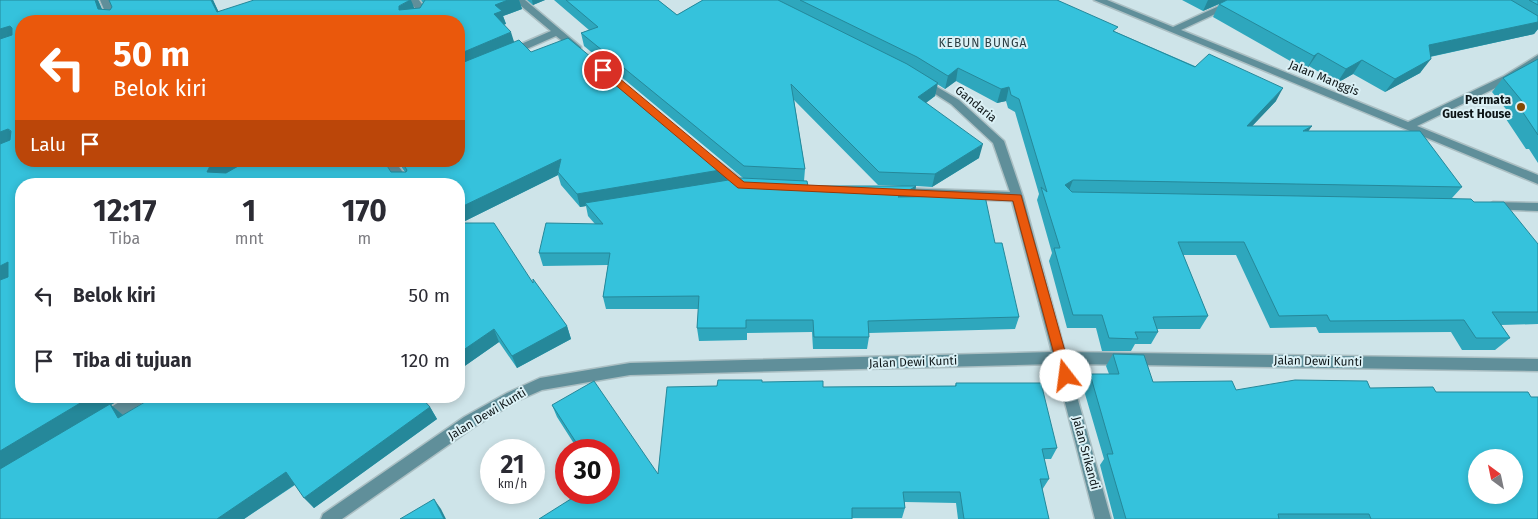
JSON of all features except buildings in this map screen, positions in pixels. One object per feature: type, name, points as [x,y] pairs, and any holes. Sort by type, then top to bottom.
[{"type":"street","points":[[105,0],[111,15]]},
{"type":"street","points":[[414,0],[423,12],[422,15]]},
{"type":"street","points":[[519,0],[588,57]]},
{"type":"street","name":"Jalan Manggis","points":[[1099,0],[1538,180]]},
{"type":"street","points":[[1174,30],[1240,0]]},
{"type":"street","points":[[495,59],[557,32]]},
{"type":"street","points":[[1409,126],[1508,78],[1538,58]]},
{"type":"street","name":"Gandaria","points":[[910,74],[954,102],[998,141],[1017,197],[1061,358]]},
{"type":"street","points":[[703,153],[741,185]]},
{"type":"street","points":[[393,167],[401,178]]},
{"type":"street","points":[[723,188],[741,185],[761,186]]},
{"type":"street","points":[[889,192],[1017,197]]},
{"type":"street","points":[[1479,206],[1538,207]]},
{"type":"street","name":"Jalan Dewi Kunti","points":[[329,519],[469,422],[512,397],[540,384],[630,369],[1061,358],[1538,365]]},
{"type":"street","name":"Jalan Srikandi","points":[[1061,358],[1103,519]]},
{"type":"street","points":[[92,426],[130,403]]},
{"type":"place","name":"Permata Guest House","points":[[1521,107]]},
{"type":"district","name":"KEBUN BUNGA","points":[[983,43]]},
{"type":"route","points":[[603,70],[741,185],[1017,197],[1066,376]]}]
